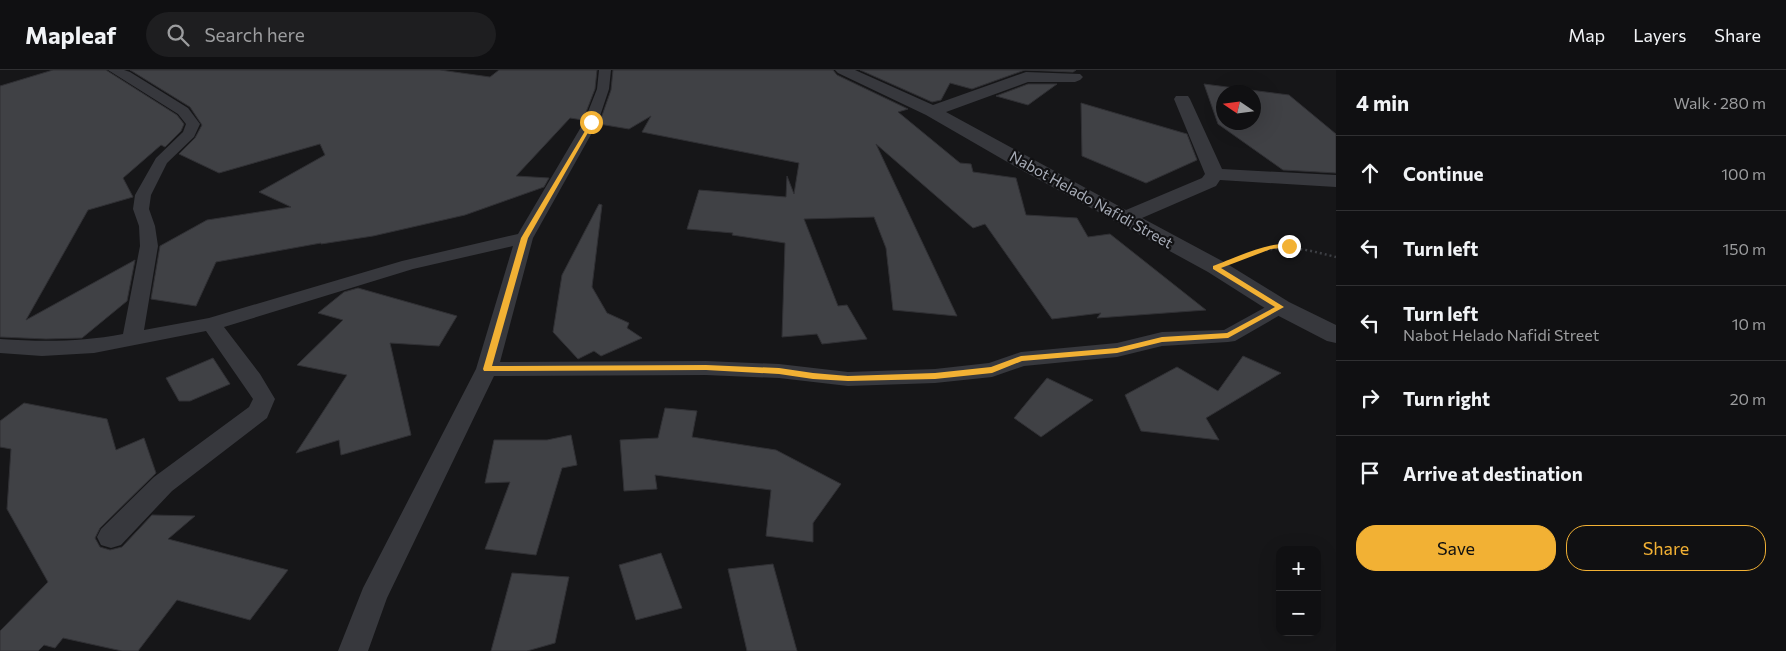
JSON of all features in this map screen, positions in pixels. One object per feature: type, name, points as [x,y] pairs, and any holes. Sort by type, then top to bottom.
[{"type":"street","name":"Nabot Helado Nafidi Street","points":[[843,70],[932,111],[1216,268],[1280,307],[1336,335]]},
{"type":"street","points":[[932,111],[1026,77],[1076,77]]},
{"type":"street","points":[[1182,98],[1215,174]]},
{"type":"street","points":[[1215,174],[1336,181]]},
{"type":"street","points":[[1125,218],[1209,182],[1215,174]]},
{"type":"lane","points":[[114,70],[126,75],[184,111],[192,124],[189,134],[161,161],[144,195],[141,209],[147,226],[149,246],[132,338]]},
{"type":"lane","points":[[353,651],[372,597],[487,369],[524,238],[591,122],[603,89],[605,70]]},
{"type":"lane","points":[[0,346],[42,349],[94,346],[211,324],[408,265],[524,238]]},
{"type":"lane","points":[[487,369],[706,368],[779,371],[813,376],[848,378],[935,376],[992,370],[1021,359],[1117,350],[1162,339],[1228,336],[1280,307]]},
{"type":"lane","points":[[110,537],[163,484],[259,412],[264,399],[252,379],[211,324]]},
{"type":"path","points":[[1216,268],[1270,247],[1289,246],[1336,257]]},
{"type":"building","points":[[53,70],[106,70],[177,115],[184,124],[181,131],[165,147],[161,145],[123,178],[133,197],[88,210],[26,320],[135,260],[127,301],[82,338],[0,337],[0,86]]},
{"type":"building","points":[[130,70],[440,70],[490,77],[499,70],[597,70],[595,89],[583,120],[570,118],[516,176],[549,178],[544,187],[465,215],[373,236],[321,243],[216,262],[196,306],[151,299],[160,246],[207,220],[291,207],[259,192],[325,155],[320,144],[219,173],[179,154],[195,138],[202,125],[190,107]]},
{"type":"building","points":[[613,70],[833,70],[837,75],[908,109],[898,112],[960,163],[971,164],[973,172],[1016,178],[1026,215],[1077,218],[1088,237],[1110,234],[1206,310],[1097,318],[1101,313],[1052,319],[985,224],[973,228],[876,144],[957,316],[893,310],[886,248],[874,217],[804,219],[838,306],[847,305],[867,339],[822,344],[817,334],[782,337],[785,243],[732,235],[733,233],[687,229],[699,190],[786,197],[787,176],[794,194],[799,163],[642,132],[651,116],[629,129],[599,124],[611,90]]},
{"type":"building","points":[[860,70],[1025,70],[972,89],[950,83],[941,100],[932,102]]},
{"type":"building","points":[[1025,70],[1076,70],[1073,72]]},
{"type":"building","points":[[1028,84],[1057,84],[1028,105],[996,96]]},
{"type":"building","points":[[1204,84],[1216,86],[1216,118]]},
{"type":"building","points":[[1261,91],[1289,95],[1336,134],[1336,173],[1283,170],[1226,130],[1261,130]]},
{"type":"building","points":[[1081,103],[1187,134],[1197,160],[1146,183],[1082,156]]},
{"type":"building","points":[[599,204],[602,205],[592,287],[607,313],[629,323],[627,328],[642,338],[601,356],[594,351],[578,359],[553,332],[562,275]]},
{"type":"building","points":[[358,288],[457,316],[439,346],[390,343],[411,435],[341,455],[339,440],[296,453],[347,375],[297,365],[343,320],[318,313],[344,292]]},
{"type":"building","points":[[1243,356],[1281,373],[1206,418],[1219,440],[1141,431],[1125,395],[1177,367],[1218,391]]},
{"type":"building","points":[[213,358],[230,384],[190,401],[179,401],[166,378]]},
{"type":"building","points":[[1047,378],[1093,400],[1041,437],[1014,418]]},
{"type":"building","points":[[24,403],[107,419],[116,450],[144,438],[156,473],[100,528],[95,538],[100,547],[110,550],[122,547],[152,515],[195,516],[168,539],[288,570],[250,620],[177,600],[138,651],[122,651],[63,638],[55,648],[44,645],[38,651],[0,651],[0,631],[48,582],[7,509],[11,449],[0,447],[0,421]]},
{"type":"building","points":[[665,408],[697,411],[692,437],[776,450],[841,484],[813,523],[813,542],[766,536],[771,490],[655,475],[657,489],[624,491],[620,440],[658,438]]},
{"type":"building","points":[[571,435],[577,465],[562,468],[536,555],[485,549],[510,482],[485,483],[494,440],[547,440]]},
{"type":"building","points":[[661,553],[682,608],[636,620],[619,565]]},
{"type":"building","points":[[773,564],[797,651],[747,651],[728,569]]},
{"type":"building","points":[[512,573],[569,577],[555,643],[527,651],[491,651]]},
{"type":"route","points":[[591,122],[524,238],[487,369],[706,368],[779,371],[813,376],[848,378],[935,376],[992,370],[1021,359],[1117,350],[1162,339],[1228,336],[1280,307],[1216,268],[1270,247],[1289,246]]}]
